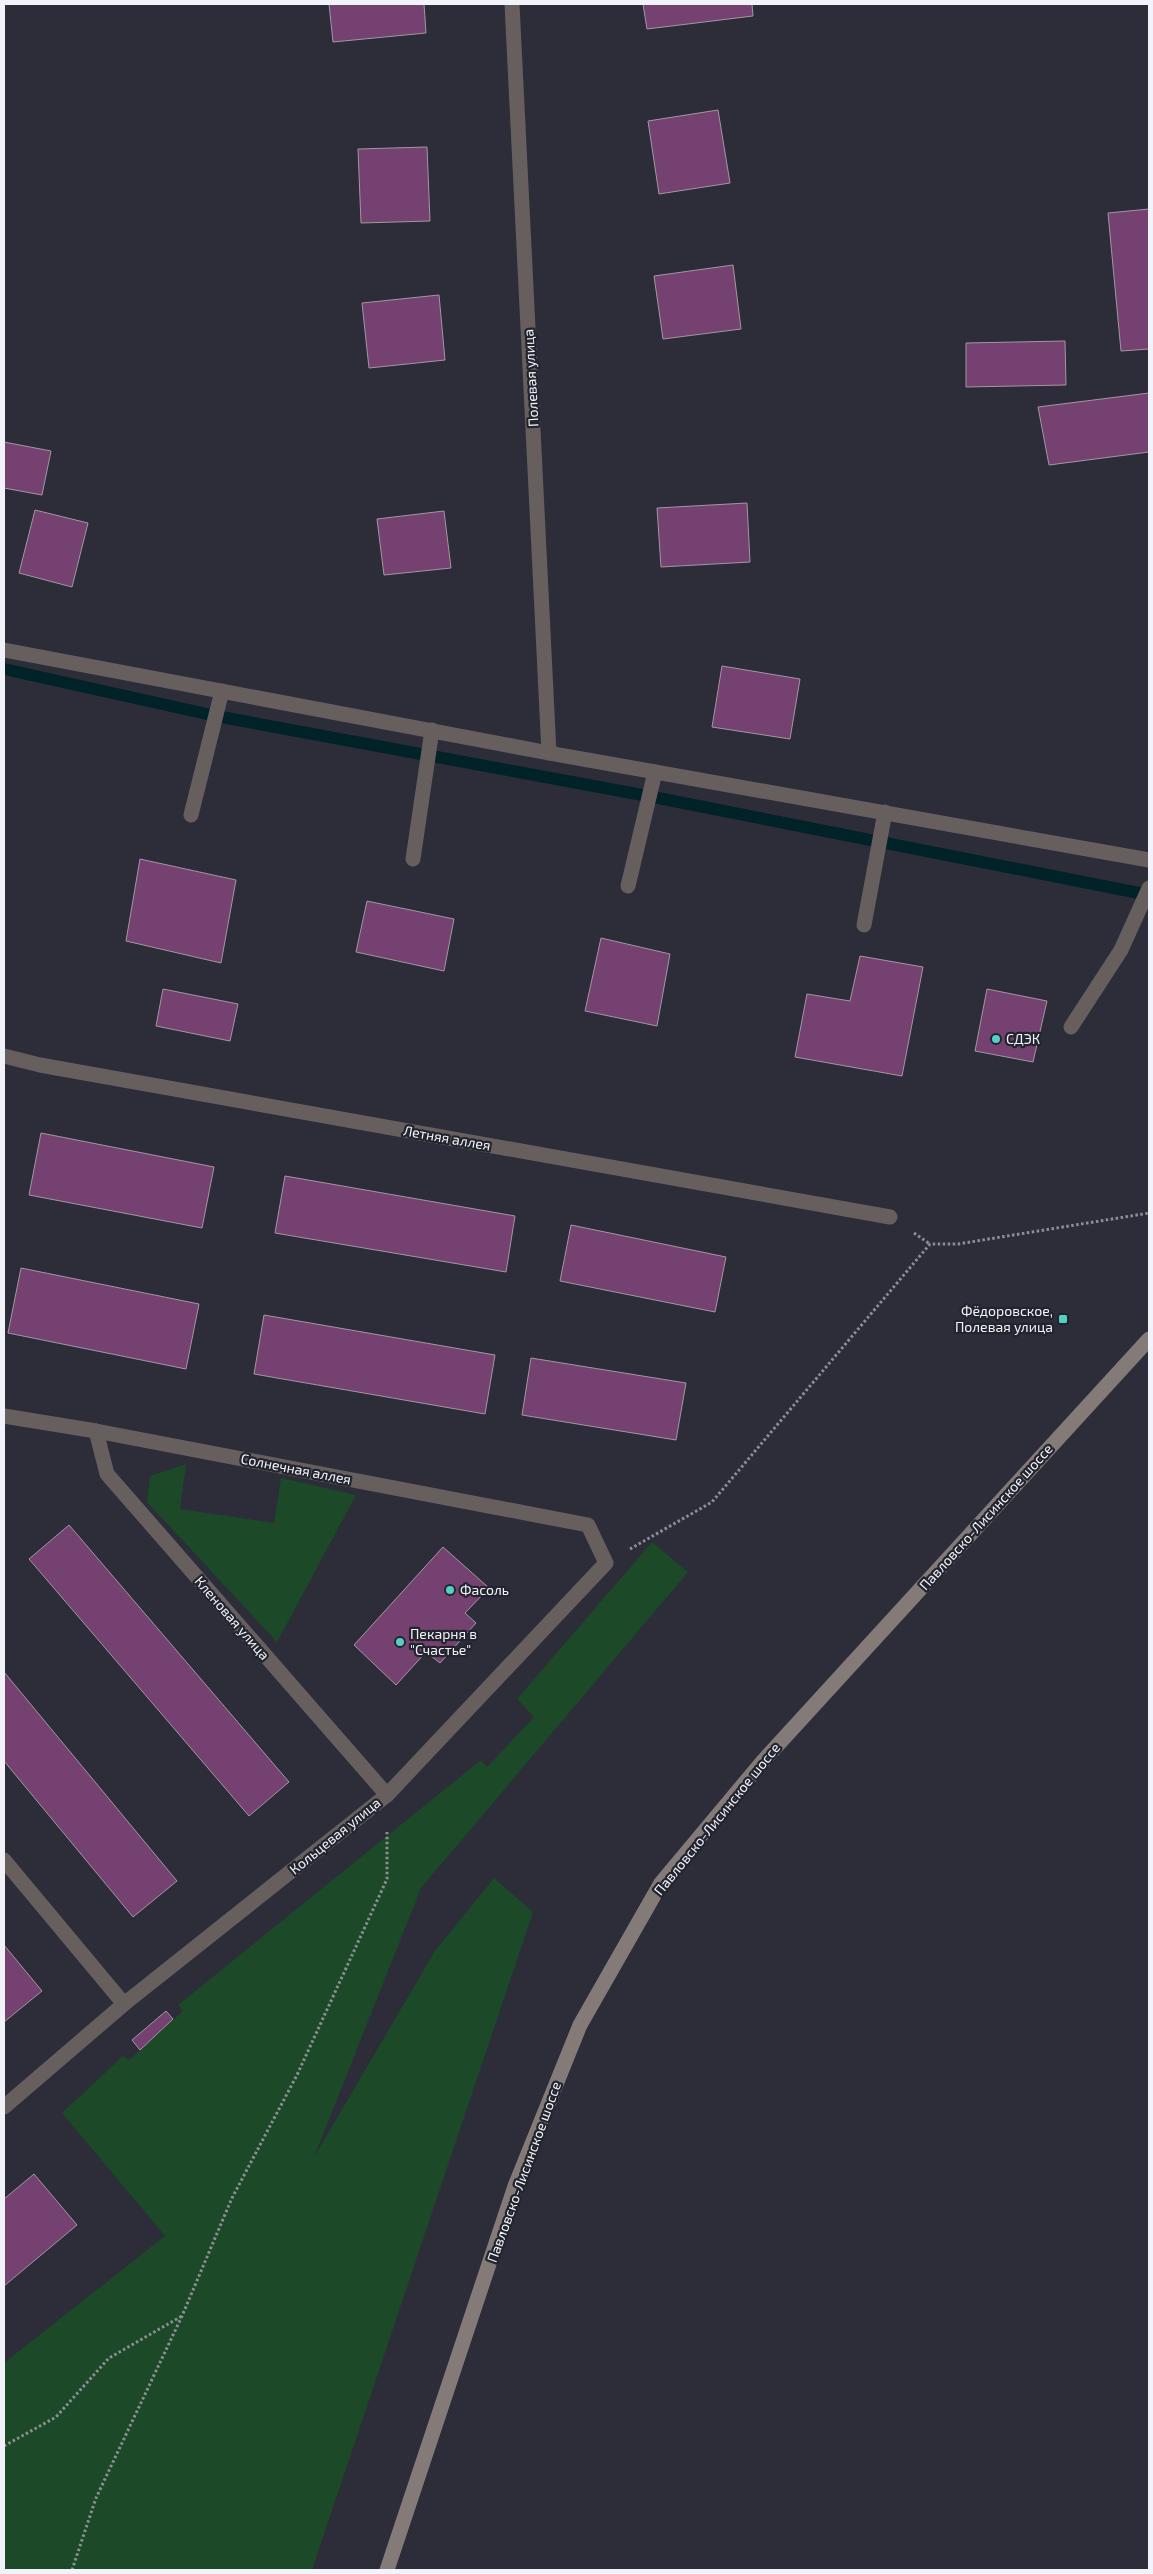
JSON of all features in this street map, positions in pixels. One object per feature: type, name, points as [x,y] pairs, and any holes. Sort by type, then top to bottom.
[{"type":"main road","name":"Павловско-Лисинское шоссе","points":[[386,2570],[515,2186],[580,2025],[661,1883],[763,1760],[1149,1339]]},
{"type":"street","name":"Полевая улица","points":[[512,4],[549,753]]},
{"type":"street","points":[[4,650],[549,753],[1149,860]]},
{"type":"street","points":[[191,815],[222,691]]},
{"type":"street","points":[[413,859],[432,730]]},
{"type":"street","points":[[628,886],[655,772]]},
{"type":"street","points":[[864,925],[885,812]]},
{"type":"street","points":[[1071,1027],[1121,950],[1149,888]]},
{"type":"street","name":"Летняя аллея","points":[[4,1056],[40,1065],[890,1217]]},
{"type":"street","name":"Солнечная аллея","points":[[6,1420],[96,1431],[588,1525],[606,1563]]},
{"type":"street","name":"Кленовая улица","points":[[96,1431],[107,1474],[387,1794]]},
{"type":"street","name":"Кольцевая улица","points":[[4,2107],[124,2004],[387,1794],[606,1563]]},
{"type":"street","points":[[4,1860],[124,2004]]},
{"type":"path","points":[[606,1563],[712,1502],[930,1244],[958,1244],[1149,1213]]},
{"type":"path","points":[[72,2570],[96,2498],[182,2316],[232,2198],[296,2075],[387,1879],[387,1794]]},
{"type":"path","points":[[4,2446],[56,2417],[110,2358],[182,2316]]},
{"type":"green space","points":[[186,1464],[180,1509],[274,1523],[281,1478],[356,1495],[277,1642],[147,1502],[150,1476]]},
{"type":"green space","points":[[652,1542],[688,1572],[421,1888],[314,2157],[435,1951],[494,1878],[533,1912],[312,2570],[4,2570],[4,2363],[165,2236],[62,2113],[123,2056],[129,2060],[183,2011],[178,2005],[481,1760],[487,1767],[534,1717],[517,1699]]},
{"type":"building","points":[[329,4],[424,4],[426,33],[333,42]]},
{"type":"building","points":[[643,4],[752,4],[753,16],[647,29]]},
{"type":"building","points":[[718,110],[730,183],[659,194],[648,121]]},
{"type":"building","points":[[427,147],[430,221],[361,223],[358,149]]},
{"type":"building","points":[[1149,209],[1149,349],[1121,351],[1108,213]]},
{"type":"building","points":[[733,265],[741,329],[663,339],[654,276]]},
{"type":"building","points":[[439,295],[445,360],[369,368],[362,303]]},
{"type":"building","points":[[1065,341],[1066,385],[966,387],[966,343]]},
{"type":"building","points":[[1149,393],[1149,452],[1049,465],[1038,407]]},
{"type":"building","points":[[4,442],[51,451],[42,495],[4,488]]},
{"type":"building","points":[[747,503],[750,562],[661,567],[657,508]]},
{"type":"building","points":[[35,510],[88,523],[72,587],[19,573]]},
{"type":"building","points":[[444,511],[451,568],[384,575],[377,519]]},
{"type":"building","points":[[722,666],[800,679],[790,739],[712,727]]},
{"type":"building","points":[[140,859],[236,880],[221,963],[126,941]]},
{"type":"building","points":[[367,901],[454,919],[444,971],[356,952]]},
{"type":"building","points":[[601,938],[670,954],[657,1026],[585,1011]]},
{"type":"building","points":[[860,956],[923,967],[902,1076],[795,1057],[807,994],[850,1001]]},
{"type":"building","points":[[163,989],[238,1004],[230,1041],[156,1026]]},
{"type":"building","points":[[987,989],[1047,1001],[1033,1062],[975,1051]]},
{"type":"building","points":[[41,1133],[214,1167],[202,1228],[29,1195]]},
{"type":"building","points":[[285,1176],[515,1216],[506,1272],[275,1233]]},
{"type":"building","points":[[571,1225],[726,1257],[715,1312],[560,1281]]},
{"type":"building","points":[[21,1268],[199,1304],[186,1369],[8,1333]]},
{"type":"building","points":[[264,1315],[495,1355],[485,1414],[254,1374]]},
{"type":"building","points":[[531,1358],[686,1383],[676,1440],[522,1415]]},
{"type":"building","points":[[69,1525],[289,1782],[249,1816],[29,1559]]},
{"type":"building","points":[[443,1547],[489,1588],[465,1613],[476,1623],[440,1663],[426,1652],[396,1685],[354,1645]]},
{"type":"building","points":[[4,1672],[177,1881],[133,1917],[4,1761]]},
{"type":"building","points":[[4,1945],[42,1991],[4,2022]]},
{"type":"building","points":[[166,2011],[173,2019],[140,2050],[132,2040]]},
{"type":"building","points":[[34,2174],[77,2225],[4,2286],[4,2199]]},
{"type":"waterway","points":[[4,669],[216,716],[653,797],[1149,895]]},
{"type":"place","name":"СДЭК","points":[[996,1039]]},
{"type":"place","name":"Фёдоровское, Полевая улица","points":[[1063,1319]]},
{"type":"place","name":"Фасоль","points":[[450,1590]]},
{"type":"place","name":"Пекарня в \"Счастье\"","points":[[400,1642]]}]
